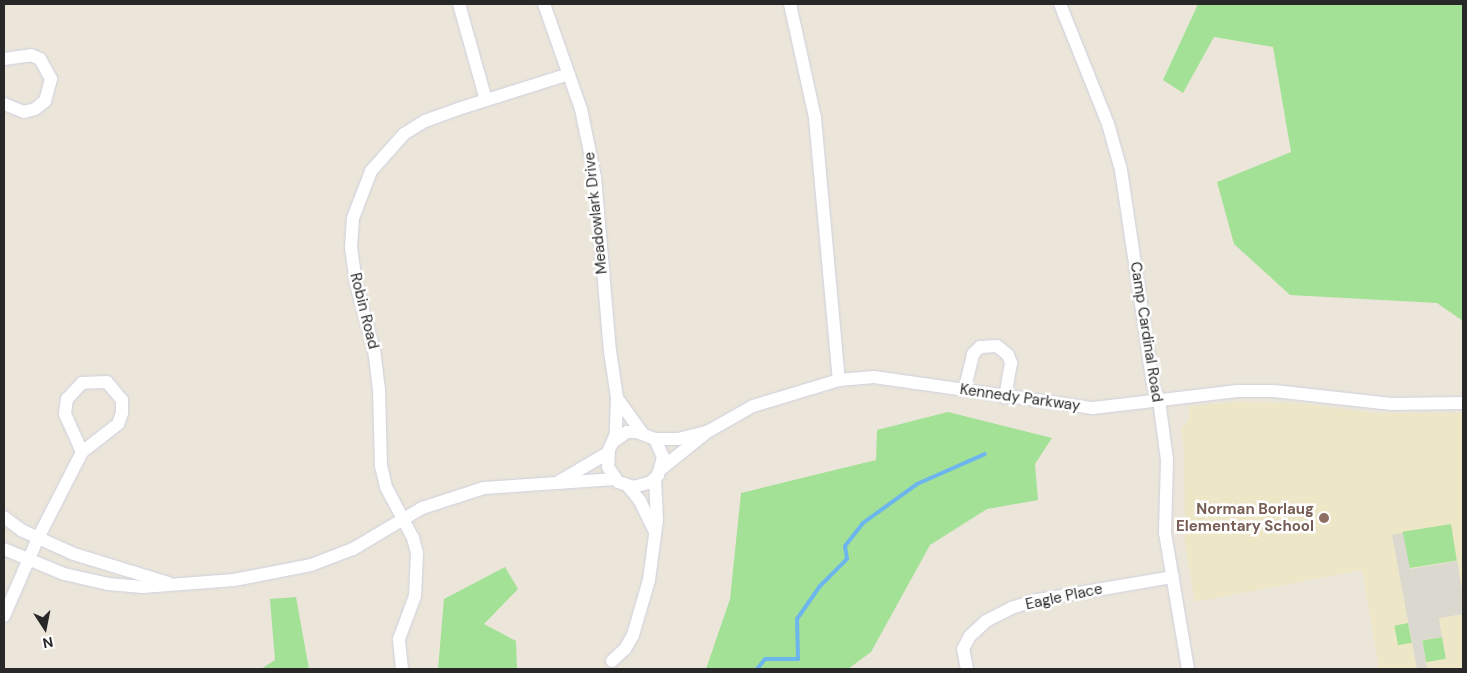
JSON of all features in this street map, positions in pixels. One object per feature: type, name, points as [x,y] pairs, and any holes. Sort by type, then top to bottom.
[{"type":"street","points":[[459,4],[486,100]]},
{"type":"street","name":"Meadowlark Drive","points":[[544,4],[581,109],[595,178],[610,351],[617,398],[610,448]]},
{"type":"street","points":[[790,4],[815,118],[839,380]]},
{"type":"street","name":"Camp Cardinal Road","points":[[1060,4],[1116,147],[1153,385],[1159,400],[1167,460],[1165,533],[1188,669]]},
{"type":"street","points":[[4,59],[31,55],[40,60],[51,79],[45,101],[36,109],[24,112],[4,104]]},
{"type":"street","name":"Robin Road","points":[[402,669],[399,638],[415,596],[418,567],[413,538],[386,487],[381,466],[380,390],[374,351],[356,283],[351,247],[352,218],[372,171],[404,134],[425,121],[569,74]]},
{"type":"street","points":[[964,391],[973,354],[980,347],[997,346],[1008,355],[1011,363],[1005,397]]},
{"type":"street","name":"Kennedy Parkway","points":[[658,474],[707,432],[754,406],[839,380],[894,378],[964,391],[1093,408],[1200,394],[1274,391],[1391,404],[1463,403]]},
{"type":"street","points":[[4,616],[38,538],[82,452],[110,433],[122,413],[122,400],[107,382],[82,383],[67,399],[65,414],[82,452]]},
{"type":"street","name":"Meadowlark Drive","points":[[617,398],[642,433]]},
{"type":"street","points":[[560,481],[610,448],[627,432],[642,433],[655,440],[663,457],[658,474],[657,520],[654,530],[649,580],[633,635],[625,649],[612,661]]},
{"type":"street","name":"Kennedy Parkway","points":[[655,440],[682,439],[707,432]]},
{"type":"street","points":[[610,448],[608,467],[615,479]]},
{"type":"street","points":[[628,486],[643,487],[658,474]]},
{"type":"street","points":[[4,549],[28,561],[64,574],[108,584],[143,587],[234,580],[311,565],[353,549],[402,518],[446,499],[484,488],[560,481],[615,479],[628,486],[640,501],[654,530]]},
{"type":"street","points":[[4,517],[38,538],[108,567],[173,584]]},
{"type":"street","name":"Eagle Place","points":[[967,669],[963,649],[970,636],[986,621],[1012,608],[1038,600],[1173,576]]},
{"type":"shaded area","name":"Norman Borlaug Elementary School","points":[[1231,402],[1298,403],[1373,413],[1463,413],[1463,669],[1379,669],[1362,570],[1195,602],[1185,544],[1184,450],[1181,430],[1190,417],[1188,407]]},
{"type":"shaded area","points":[[1403,533],[1410,569],[1457,561],[1463,595],[1463,614],[1439,618],[1442,637],[1422,640],[1427,669],[1417,669],[1392,535]]},
{"type":"green space","points":[[1198,4],[1463,4],[1463,321],[1437,303],[1290,295],[1234,244],[1217,182],[1291,152],[1273,47],[1214,37],[1183,93],[1163,80]]},
{"type":"green space","points":[[948,412],[1052,438],[1035,464],[1038,500],[987,509],[930,545],[871,652],[848,669],[706,669],[730,599],[741,493],[876,460],[877,430]]},
{"type":"green space","points":[[1451,524],[1457,561],[1408,568],[1403,532]]},
{"type":"green space","points":[[505,567],[518,589],[484,624],[516,641],[517,669],[438,669],[444,599]]},
{"type":"green space","points":[[296,597],[309,669],[261,669],[275,660],[270,599]]},
{"type":"green space","points":[[1408,623],[1412,643],[1398,645],[1394,626]]},
{"type":"green space","points":[[1442,637],[1446,659],[1426,662],[1422,640]]},
{"type":"waterway","points":[[757,669],[765,659],[798,659],[797,619],[820,586],[847,559],[845,546],[863,523],[917,484],[985,454]]},
{"type":"place","name":"Norman Borlaug Elementary School","points":[[1324,518]]}]
